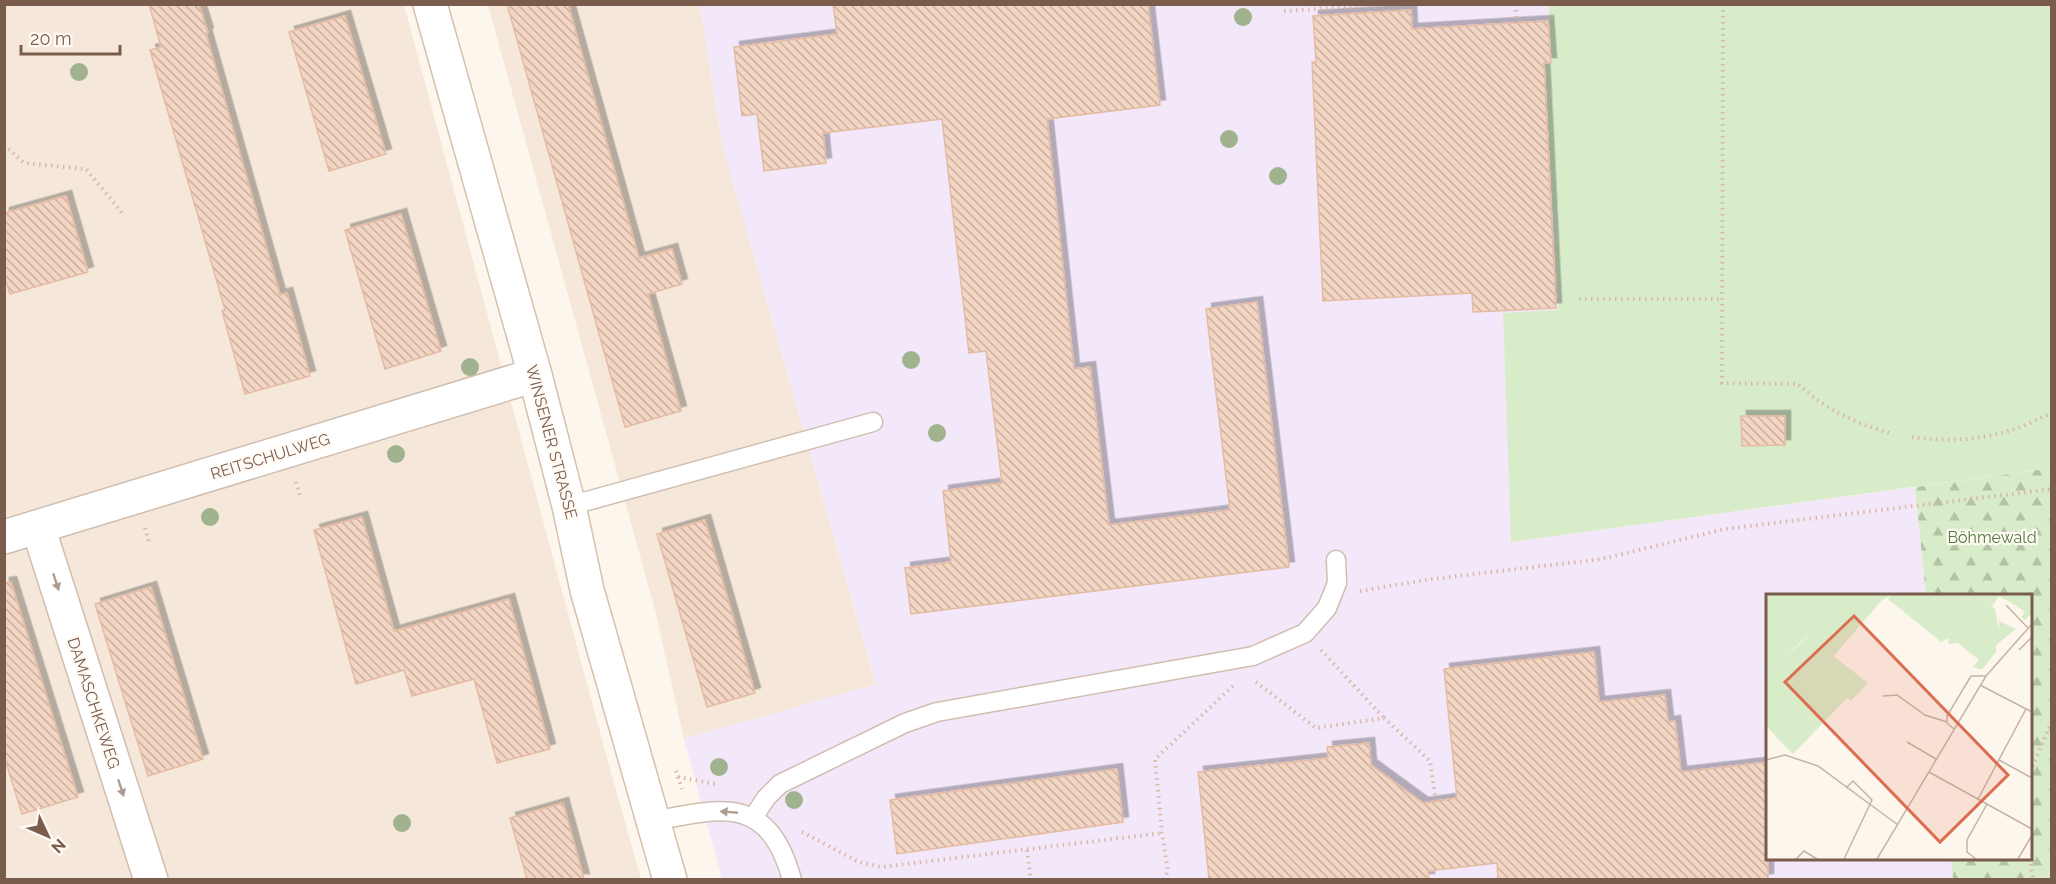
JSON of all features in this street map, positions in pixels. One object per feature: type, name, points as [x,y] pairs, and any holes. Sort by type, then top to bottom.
[{"type":"street","name":"WINSENER STRASSE","points":[[430,4],[535,375],[569,506],[587,590],[670,879]]},
{"type":"street","name":"REITSCHULWEG","points":[[4,537],[535,375]]},
{"type":"street","name":"DAMASCHKEWEG","points":[[38,527],[151,879]]},
{"type":"lane","points":[[569,506],[873,422]]},
{"type":"lane","points":[[753,818],[766,798],[780,784],[905,723],[937,712],[1244,666],[1253,656],[1305,633],[1327,608],[1337,584],[1336,560]]},
{"type":"lane","points":[[654,821],[724,810],[753,818],[776,838],[792,879]]},
{"type":"path","points":[[1284,11],[1397,4]]},
{"type":"path","points":[[1515,4],[1516,23]]},
{"type":"path","points":[[1723,4],[1722,383],[1798,384],[1817,400],[1838,413],[1889,434]]},
{"type":"path","points":[[4,145],[24,164],[86,170],[123,214]]},
{"type":"path","points":[[1579,299],[1722,299]]},
{"type":"path","points":[[1912,437],[1937,441],[1979,437],[2012,430],[2052,413]]},
{"type":"path","points":[[1332,596],[1432,579],[1602,559],[1725,529],[2052,489]]},
{"type":"path","points":[[1305,633],[1384,718],[1430,761],[1436,801]]},
{"type":"path","points":[[1164,879],[1168,871],[1155,759],[1244,666],[1316,728],[1384,718]]},
{"type":"path","points":[[2032,769],[2052,720]]},
{"type":"path","points":[[802,832],[859,862],[881,867],[1162,833]]},
{"type":"path","points":[[1027,850],[1031,879]]},
{"type":"path","points":[[2030,860],[2033,879]]},
{"type":"shaded area","points":[[5,5],[404,5],[641,879],[5,880]]},
{"type":"shaded area","points":[[488,5],[700,5],[722,143],[876,685],[684,739],[655,610]]},
{"type":"shaded area","points":[[700,5],[1549,5],[1551,64],[1545,65],[1558,310],[1503,314],[1512,542],[1915,487],[1926,594],[1766,594],[1766,860],[1951,860],[1953,879],[722,879],[684,739],[876,684],[722,143]]},
{"type":"green space","points":[[1549,5],[2051,5],[2051,468],[1511,542],[1503,313],[1558,310],[1545,65],[1551,64]]},
{"type":"green space","name":"Böhmewald","points":[[2051,468],[2051,879],[1953,879],[1951,860],[2032,860],[2032,594],[1926,594],[1915,487]]},
{"type":"building","points":[[149,4],[199,4],[280,295],[287,293],[310,376],[245,394],[222,311],[225,310],[150,50],[161,47]]},
{"type":"building","points":[[507,4],[568,4],[639,258],[672,249],[682,284],[648,294],[681,411],[625,427]]},
{"type":"building","points":[[833,4],[1148,4],[1160,105],[1047,119],[1074,369],[1090,367],[1109,525],[1230,510],[1206,309],[1257,302],[1289,567],[911,614],[905,568],[951,562],[943,491],[1002,483],[986,351],[969,353],[942,119],[823,133],[826,163],[764,171],[757,114],[742,116],[734,47],[837,34]]},
{"type":"building","points":[[1411,10],[1412,29],[1548,21],[1551,63],[1544,63],[1556,308],[1473,312],[1472,293],[1323,301],[1312,62],[1316,62],[1313,16]]},
{"type":"building","points":[[345,16],[386,154],[329,171],[289,32]]},
{"type":"building","points":[[66,196],[88,272],[10,294],[4,276],[4,213]]},
{"type":"building","points":[[401,214],[441,351],[385,369],[345,230]]},
{"type":"building","points":[[1741,416],[1785,416],[1785,445],[1742,446]]},
{"type":"building","points":[[362,517],[394,631],[509,599],[550,749],[497,763],[474,679],[412,696],[404,670],[356,684],[314,530]]},
{"type":"building","points":[[705,520],[755,693],[707,707],[657,534]]},
{"type":"building","points":[[11,582],[78,797],[22,814],[4,756],[4,583]]},
{"type":"building","points":[[151,587],[203,759],[148,776],[95,604]]},
{"type":"building","points":[[1594,652],[1599,702],[1665,695],[1668,722],[1675,721],[1681,772],[1766,762],[1768,879],[1498,879],[1497,863],[1428,871],[1429,879],[1209,879],[1198,772],[1328,758],[1327,747],[1369,743],[1371,765],[1423,803],[1457,798],[1444,669]]},
{"type":"building","points":[[1117,769],[1123,822],[897,854],[890,800]]},
{"type":"building","points":[[563,803],[584,879],[527,879],[510,818]]}]
